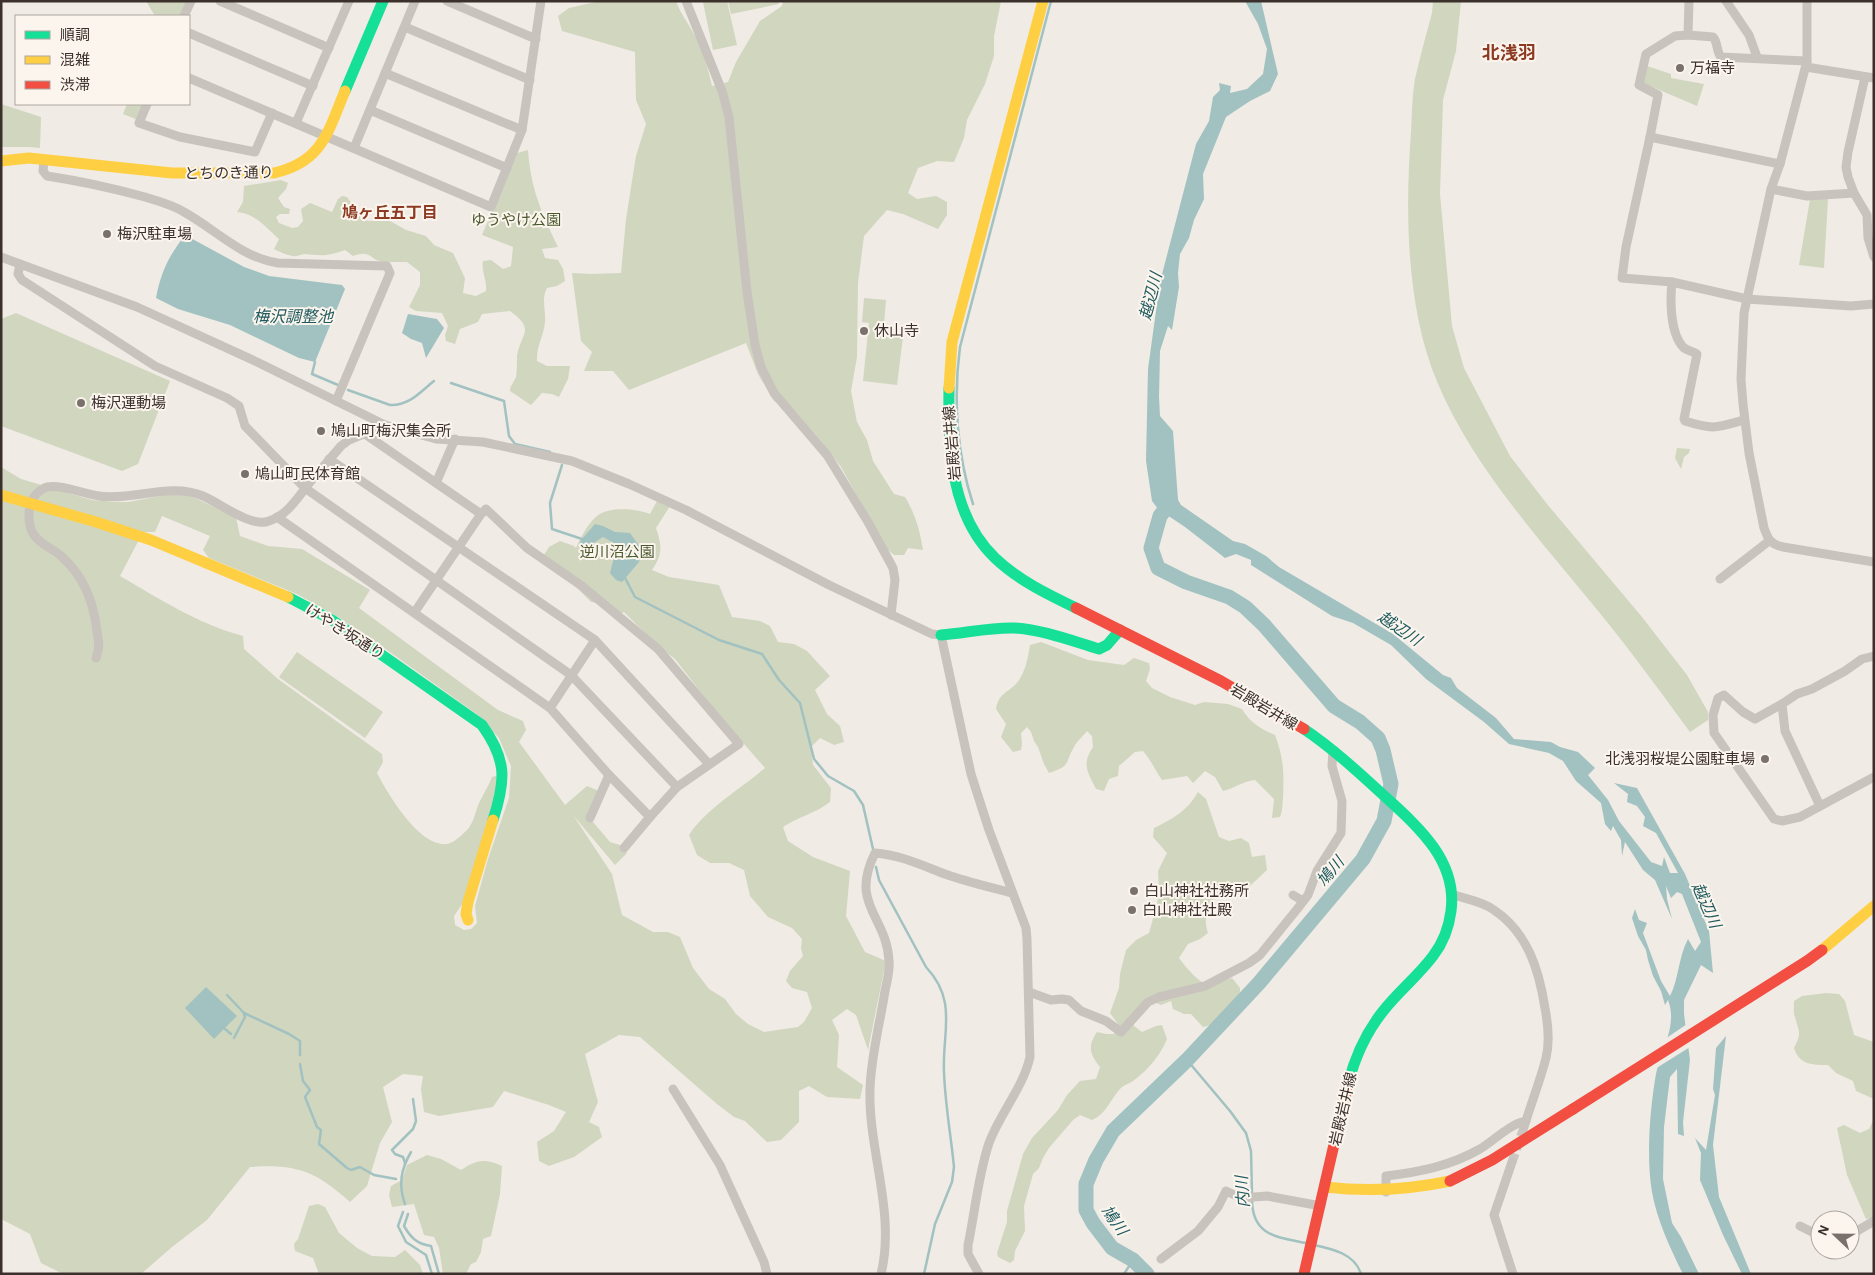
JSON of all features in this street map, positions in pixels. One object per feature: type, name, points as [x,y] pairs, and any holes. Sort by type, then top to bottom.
[{"type":"street","points":[[184,15],[191,1]]},
{"type":"street","points":[[220,1],[329,48]]},
{"type":"street","name":"とちのき通り","points":[[1,161],[29,158],[172,173],[274,173],[288,170],[307,160],[323,143],[383,1]]},
{"type":"street","points":[[354,148],[415,1]]},
{"type":"street","points":[[446,1],[536,39]]},
{"type":"street","points":[[190,78],[491,207],[522,130],[541,1]]},
{"type":"street","points":[[686,1],[722,91],[729,117],[747,292],[755,345],[761,367],[774,393],[827,455],[868,522],[893,568],[895,580],[892,615]]},
{"type":"street","name":"岩殿岩井線","points":[[1043,1],[952,342],[948,394],[952,464],[955,486],[965,516],[981,542],[995,558],[1014,573],[1047,594],[1222,682],[1333,750],[1422,830],[1447,870],[1451,894],[1451,913],[1442,945],[1430,962],[1385,1008],[1363,1040],[1349,1081],[1304,1274]]},
{"type":"street","points":[[1688,35],[1689,1]]},
{"type":"street","points":[[1726,1],[1749,35],[1757,58]]},
{"type":"street","points":[[1807,1],[1807,64],[1780,164],[1771,189],[1744,313],[1741,361],[1744,420],[1764,528],[1769,541],[1783,547],[1874,562]]},
{"type":"street","points":[[296,123],[347,2]]},
{"type":"street","points":[[404,27],[530,80]]},
{"type":"street","points":[[190,33],[312,86]]},
{"type":"street","points":[[1874,257],[1868,238],[1867,215],[1854,192],[1846,167],[1848,152],[1870,78],[1807,64],[1757,58],[1721,57],[1718,54],[1713,37],[1675,36],[1646,54],[1639,85],[1658,95],[1650,138],[1636,193],[1621,277],[1672,282],[1747,299],[1852,306],[1874,304]]},
{"type":"street","points":[[385,73],[522,130]]},
{"type":"street","points":[[147,105],[139,123],[180,137],[255,152],[272,113]]},
{"type":"street","points":[[370,110],[507,168]]},
{"type":"street","points":[[1650,138],[1780,164]]},
{"type":"street","points":[[44,160],[43,171],[47,176],[100,185],[158,201],[183,211],[245,251],[266,262],[386,266],[390,272],[336,401]]},
{"type":"street","points":[[1771,189],[1807,196],[1854,192]]},
{"type":"street","points":[[1,257],[136,307],[257,362],[385,425],[436,439],[456,439],[506,446],[572,461],[686,510],[829,585],[932,634],[941,635],[1016,628],[1055,636],[1099,649],[1107,645],[1120,630]]},
{"type":"street","points":[[20,264],[18,274],[22,280],[155,366],[227,398],[239,406],[245,426],[305,488],[571,675],[677,787]]},
{"type":"street","points":[[1672,282],[1670,305],[1674,327],[1684,348],[1697,354],[1685,421],[1706,428],[1717,428],[1744,420]]},
{"type":"street","points":[[96,658],[100,648],[92,601],[84,584],[61,556],[35,537],[29,523],[31,503],[40,490],[52,486],[113,497],[147,495],[174,490],[192,491],[248,520],[264,523],[291,507],[341,446],[349,440],[385,425]]},
{"type":"street","points":[[365,434],[480,514]]},
{"type":"street","points":[[436,483],[456,439]]},
{"type":"street","points":[[329,460],[595,640],[709,764]]},
{"type":"street","name":"けやき坂通り","points":[[1,495],[151,540],[287,597],[332,620],[482,726],[492,738],[499,754],[504,776],[502,792],[468,902],[466,914],[468,920]]},
{"type":"street","points":[[414,613],[480,514],[486,509],[539,558],[582,586],[658,649],[739,744],[677,787],[624,848]]},
{"type":"street","points":[[277,517],[550,708],[650,817]]},
{"type":"street","points":[[1720,579],[1769,541]]},
{"type":"street","points":[[941,635],[971,774],[1026,934],[1031,1046],[1027,1069],[1003,1113],[990,1143],[968,1245],[968,1254],[979,1274]]},
{"type":"street","points":[[550,708],[595,640]]},
{"type":"street","points":[[1874,656],[1857,662],[1846,671],[1812,689],[1797,694],[1755,719],[1743,712],[1724,695],[1718,698],[1713,715],[1714,733],[1774,819],[1782,820],[1800,817],[1874,777]]},
{"type":"street","points":[[1782,704],[1785,731],[1820,806]]},
{"type":"street","points":[[1029,992],[1051,1000],[1069,1000],[1081,1010],[1106,1021],[1121,1032],[1148,1002],[1205,986],[1249,963],[1260,955],[1308,895],[1318,871],[1342,833],[1342,801],[1332,766],[1333,750]]},
{"type":"street","points":[[590,818],[609,774]]},
{"type":"street","points":[[881,1274],[885,1242],[884,1210],[872,1130],[870,1091],[871,1068],[890,964],[887,942],[869,904],[866,891],[868,867],[875,853],[886,854],[914,860],[946,874],[1012,893]]},
{"type":"street","points":[[1386,1192],[1386,1176],[1418,1172],[1449,1163],[1479,1149],[1515,1124],[1525,1124],[1546,1057],[1548,1041],[1544,995],[1537,966],[1517,931],[1509,921],[1493,908],[1451,894]]},
{"type":"street","points":[[1293,895],[1303,901]]},
{"type":"street","points":[[1325,1188],[1386,1192],[1421,1188],[1450,1181],[1492,1160],[1807,961],[1874,906]]},
{"type":"street","points":[[672,1089],[720,1165],[764,1262],[767,1274]]},
{"type":"street","points":[[1512,1162],[1494,1215],[1513,1274]]},
{"type":"street","points":[[1160,1259],[1198,1232],[1214,1212],[1226,1192],[1241,1198],[1267,1196],[1321,1206]]},
{"type":"street","points":[[1860,1229],[1874,1221]]},
{"type":"street","points":[[1800,1226],[1810,1231]]},
{"type":"green space","points":[[146,1],[187,1],[181,15],[154,15]]},
{"type":"green space","points":[[600,1],[676,1],[701,48],[712,86],[728,82],[736,62],[760,21],[782,6],[783,1],[1001,1],[994,36],[994,56],[985,84],[967,120],[964,138],[954,162],[937,161],[918,168],[908,193],[917,199],[936,196],[947,202],[947,215],[938,229],[903,214],[887,210],[864,236],[858,283],[857,357],[851,391],[857,422],[867,440],[873,461],[894,494],[905,497],[909,503],[917,522],[923,550],[908,548],[904,555],[894,555],[887,549],[841,467],[796,412],[774,401],[758,374],[746,343],[629,390],[613,371],[584,371],[592,352],[581,341],[572,273],[621,273],[626,219],[636,156],[646,124],[636,100],[635,52],[562,31],[558,16],[569,8]]},
{"type":"green space","points":[[727,1],[737,45],[713,50],[703,2]]},
{"type":"green space","points":[[728,1],[778,1],[779,4],[731,14]]},
{"type":"green space","points":[[1433,1],[1461,1],[1456,51],[1443,100],[1440,194],[1452,326],[1464,368],[1510,456],[1687,675],[1708,712],[1708,720],[1690,732],[1619,637],[1508,501],[1488,473],[1453,415],[1427,355],[1419,324],[1410,260],[1408,195],[1414,85],[1432,13]]},
{"type":"green space","points":[[1647,66],[1671,74],[1671,78],[1704,84],[1697,106],[1643,83]]},
{"type":"green space","points":[[1,104],[41,117],[40,148],[1,147]]},
{"type":"green space","points":[[127,105],[144,105],[138,120],[123,114]]},
{"type":"green space","name":"ゆうやけ公園","points":[[528,150],[534,189],[558,247],[542,249],[545,258],[558,260],[563,269],[565,281],[557,286],[547,288],[545,292],[545,322],[537,361],[547,366],[570,366],[568,379],[559,397],[542,393],[531,405],[510,391],[516,377],[517,356],[525,328],[518,317],[510,311],[482,314],[478,322],[460,329],[455,344],[446,341],[445,335],[448,326],[442,313],[416,311],[409,307],[420,285],[420,272],[407,262],[383,262],[367,254],[353,256],[345,250],[325,255],[288,255],[274,249],[279,239],[260,222],[249,215],[237,212],[243,202],[244,186],[281,180],[288,183],[286,189],[278,198],[284,207],[290,209],[289,214],[280,214],[276,217],[279,223],[292,228],[298,227],[303,221],[301,209],[310,203],[332,212],[338,199],[342,196],[347,197],[362,218],[368,221],[390,221],[406,230],[426,236],[434,245],[453,253],[465,278],[463,293],[476,296],[486,291],[483,261],[491,260],[503,269],[511,266],[513,247],[482,235],[517,153]]},
{"type":"green space","points":[[1810,199],[1828,199],[1824,268],[1799,265]]},
{"type":"green space","points":[[864,298],[886,300],[884,325],[893,327],[903,337],[897,385],[863,381],[869,323],[862,322]]},
{"type":"green space","name":"梅沢運動場","points":[[16,313],[170,381],[138,464],[122,471],[1,426],[1,319]]},
{"type":"green space","points":[[1677,448],[1690,449],[1689,453],[1684,457],[1681,469],[1675,458]]},
{"type":"green space","name":"逆川沼公園","points":[[1,467],[21,479],[92,500],[128,502],[177,493],[195,498],[236,517],[240,536],[268,546],[302,549],[370,590],[359,608],[498,710],[523,721],[526,730],[519,742],[565,805],[587,786],[599,791],[588,816],[610,842],[620,845],[627,853],[615,865],[573,815],[612,874],[622,915],[653,932],[668,932],[680,937],[693,968],[709,989],[725,999],[736,1014],[748,1024],[764,1032],[798,1027],[804,1022],[812,1008],[807,992],[792,988],[786,981],[790,971],[803,956],[801,948],[802,939],[792,928],[768,917],[750,896],[744,870],[729,863],[710,863],[697,855],[689,835],[715,807],[765,768],[717,713],[675,659],[656,644],[624,612],[621,614],[611,605],[591,602],[544,555],[549,547],[560,541],[576,548],[591,522],[602,513],[623,509],[650,514],[657,501],[670,506],[656,528],[660,554],[652,570],[669,577],[719,585],[732,617],[760,621],[770,626],[778,642],[794,644],[807,651],[830,676],[815,690],[827,714],[840,726],[844,742],[834,745],[820,738],[811,747],[813,765],[831,788],[830,802],[783,827],[788,841],[813,857],[850,871],[846,916],[865,952],[886,961],[868,1050],[856,1015],[847,1009],[832,1020],[839,1035],[837,1067],[863,1085],[860,1099],[827,1097],[809,1086],[799,1091],[799,1122],[781,1140],[767,1142],[745,1121],[734,1117],[717,1104],[640,1037],[619,1035],[585,1054],[598,1102],[589,1122],[599,1127],[602,1137],[574,1157],[549,1166],[539,1161],[537,1142],[554,1131],[566,1112],[504,1091],[493,1107],[439,1116],[424,1112],[421,1089],[423,1076],[403,1074],[383,1087],[392,1122],[380,1143],[367,1186],[350,1202],[326,1183],[304,1172],[281,1167],[250,1167],[207,1220],[141,1274],[63,1274],[41,1263],[30,1234],[1,1219]],"holes":[[[162,516],[210,536],[203,550],[209,558],[297,594],[338,617],[478,715],[499,738],[511,766],[509,798],[488,859],[475,906],[477,923],[471,929],[464,930],[455,925],[454,916],[463,903],[484,838],[494,800],[496,776],[492,777],[468,829],[453,842],[447,844],[436,843],[415,828],[389,793],[377,773],[383,762],[382,754],[278,679],[244,649],[243,636],[195,618],[120,576],[143,532],[155,532]]]},
{"type":"green space","points":[[1041,642],[1088,660],[1124,665],[1134,658],[1149,663],[1150,669],[1146,681],[1152,688],[1170,697],[1195,705],[1204,702],[1228,704],[1242,709],[1256,725],[1275,735],[1282,759],[1283,773],[1283,798],[1280,817],[1272,818],[1274,799],[1255,780],[1223,791],[1215,777],[1205,771],[1193,783],[1187,776],[1162,780],[1143,751],[1135,752],[1119,766],[1118,776],[1109,779],[1104,791],[1096,789],[1087,768],[1087,759],[1093,747],[1092,736],[1087,731],[1075,745],[1064,766],[1049,773],[1027,727],[1021,733],[1021,750],[1013,752],[1001,737],[1006,724],[996,709],[997,704],[1001,697],[1015,685],[1024,671],[1030,645]]},
{"type":"green space","points":[[297,652],[383,712],[365,738],[279,677]]},
{"type":"green space","points":[[1198,792],[1206,799],[1219,837],[1229,841],[1241,838],[1249,843],[1252,857],[1265,855],[1267,870],[1237,898],[1226,894],[1210,901],[1206,917],[1208,933],[1188,944],[1179,958],[1192,974],[1209,987],[1232,978],[1240,988],[1240,997],[1222,1017],[1212,1025],[1203,1027],[1191,1014],[1184,1014],[1173,1009],[1171,1001],[1161,1005],[1147,999],[1132,1015],[1134,1026],[1142,1032],[1162,1025],[1167,1039],[1149,1067],[1133,1081],[1121,1088],[1101,1114],[1092,1120],[1080,1115],[1073,1120],[1049,1148],[1039,1168],[1033,1174],[1024,1206],[1025,1231],[1015,1251],[1014,1260],[1010,1263],[998,1257],[997,1253],[1007,1222],[1007,1211],[1023,1154],[1032,1138],[1058,1110],[1067,1095],[1080,1081],[1096,1079],[1100,1067],[1092,1054],[1092,1042],[1097,1032],[1114,1034],[1118,1024],[1110,1013],[1119,988],[1120,974],[1126,950],[1136,940],[1149,933],[1157,904],[1159,889],[1158,871],[1167,853],[1153,837],[1154,828],[1179,814],[1189,805]]},
{"type":"green space","points":[[1826,993],[1839,994],[1845,1001],[1854,1035],[1874,1042],[1874,1099],[1856,1091],[1853,1081],[1836,1073],[1828,1065],[1807,1063],[1796,1054],[1794,1048],[1799,1032],[1794,1014],[1794,1001],[1802,996]]},
{"type":"green space","points":[[1874,1119],[1874,1217],[1866,1219],[1847,1175],[1837,1128],[1844,1125],[1860,1133],[1869,1129]]},
{"type":"green space","points":[[427,1155],[441,1159],[461,1170],[481,1161],[502,1166],[500,1194],[491,1236],[483,1239],[481,1252],[476,1262],[471,1264],[466,1274],[443,1274],[439,1248],[434,1237],[424,1235],[414,1204],[392,1207],[389,1195],[391,1186],[402,1180],[407,1165]]},
{"type":"green space","points":[[318,1204],[325,1207],[339,1233],[357,1248],[372,1256],[395,1257],[405,1250],[420,1265],[423,1274],[319,1274],[313,1258],[295,1251],[294,1244],[298,1239],[309,1206]]},
{"type":"water","points":[[1245,1],[1261,1],[1278,74],[1270,91],[1250,101],[1226,117],[1203,174],[1204,199],[1194,220],[1189,238],[1180,254],[1179,287],[1172,330],[1168,326],[1160,351],[1159,397],[1160,416],[1173,431],[1178,500],[1181,505],[1233,541],[1245,544],[1266,556],[1279,567],[1393,634],[1443,675],[1451,678],[1457,688],[1496,718],[1514,739],[1551,742],[1560,747],[1578,752],[1595,768],[1588,775],[1608,800],[1619,821],[1651,862],[1662,866],[1664,857],[1670,873],[1678,873],[1656,833],[1643,826],[1645,817],[1637,806],[1627,802],[1628,794],[1614,783],[1637,788],[1685,874],[1709,931],[1713,973],[1701,965],[1684,1000],[1690,1060],[1683,1122],[1684,1136],[1678,1134],[1677,1069],[1670,1077],[1664,1127],[1663,1179],[1672,1223],[1699,1274],[1683,1274],[1661,1223],[1652,1192],[1649,1148],[1652,1102],[1658,1065],[1670,1028],[1671,1010],[1668,1000],[1665,1005],[1661,991],[1653,976],[1646,950],[1638,936],[1632,918],[1635,909],[1639,920],[1647,923],[1643,933],[1661,981],[1670,996],[1688,939],[1695,951],[1701,942],[1682,894],[1677,892],[1671,898],[1666,886],[1672,919],[1655,880],[1643,870],[1625,842],[1622,856],[1621,840],[1613,826],[1611,831],[1605,824],[1601,803],[1576,781],[1563,761],[1549,753],[1509,744],[1484,722],[1426,679],[1391,645],[1353,623],[1332,616],[1251,565],[1251,560],[1236,554],[1225,558],[1158,509],[1152,501],[1146,461],[1148,369],[1160,282],[1196,144],[1209,121],[1213,97],[1220,90],[1219,83],[1231,86],[1230,93],[1247,89],[1263,74],[1267,49],[1258,24]]},
{"type":"water","name":"梅沢調整池","points":[[185,235],[244,267],[269,276],[342,285],[345,289],[315,362],[299,358],[230,325],[178,309],[156,298],[166,264]]},
{"type":"water","points":[[408,314],[437,319],[444,328],[426,358],[422,343],[402,333]]},
{"type":"water","points":[[595,524],[615,532],[630,533],[642,550],[639,562],[622,582],[616,580],[610,573],[614,557],[614,543],[603,537],[584,549],[579,545]]},
{"type":"water","points":[[206,987],[237,1016],[214,1039],[185,1008]]},
{"type":"water","points":[[1726,1036],[1713,1145],[1719,1197],[1751,1274],[1742,1274],[1700,1180],[1701,1153],[1695,1138],[1706,1150],[1715,1095],[1713,1089],[1716,1048]]},
{"type":"pier","points":[[1687,1024],[1690,1047],[1655,1069],[1665,1039]]},
{"type":"waterway","points":[[973,504],[963,466],[958,427],[957,387],[960,347],[1051,1]]},
{"type":"waterway","points":[[315,362],[312,374],[338,385]]},
{"type":"waterway","points":[[348,390],[390,405],[397,405],[414,398],[434,381]]},
{"type":"waterway","points":[[451,383],[504,401],[509,436],[515,444],[550,452]]},
{"type":"waterway","points":[[562,465],[550,503],[552,529],[582,539]]},
{"type":"waterway","name":"鳩川","points":[[1147,1274],[1133,1260],[1112,1248],[1093,1223],[1086,1210],[1086,1184],[1096,1160],[1113,1131],[1187,1060],[1259,983],[1363,859],[1384,821],[1391,784],[1383,750],[1378,738],[1360,722],[1334,706],[1264,625],[1245,607],[1229,597],[1186,582],[1158,568],[1151,548],[1160,516],[1171,502]]},
{"type":"waterway","points":[[624,576],[635,597],[719,640],[762,654],[779,680],[800,703],[814,759],[828,776],[854,791],[863,805],[873,849]]},
{"type":"waterway","points":[[876,867],[879,880],[926,967],[936,980],[942,992],[945,1005],[945,1084],[954,1167],[952,1182],[935,1224],[924,1274]]},
{"type":"waterway","points":[[227,995],[244,1013],[300,1041],[300,1055]]},
{"type":"waterway","points":[[234,1038],[245,1017],[244,1014]]},
{"type":"waterway","points":[[225,1029],[231,1034]]},
{"type":"waterway","name":"内川","points":[[1187,1060],[1246,1133],[1251,1151],[1252,1194]]},
{"type":"waterway","points":[[300,1064],[303,1081],[310,1090],[305,1097],[317,1127],[321,1130],[319,1144],[351,1170],[360,1167],[374,1175],[396,1179]]},
{"type":"waterway","points":[[405,1163],[403,1157],[395,1154],[392,1150],[413,1129],[416,1121],[413,1099]]},
{"type":"waterway","points":[[405,1204],[401,1184],[405,1165],[411,1152]]},
{"type":"waterway","name":"内川","points":[[1252,1199],[1256,1221],[1261,1228],[1276,1236],[1306,1243]]},
{"type":"waterway","points":[[403,1212],[398,1226],[406,1242],[426,1255],[432,1274]]},
{"type":"waterway","points":[[408,1214],[404,1226],[415,1240],[431,1246],[439,1274]]},
{"type":"waterway","name":"内川","points":[[1314,1245],[1329,1248],[1349,1257],[1358,1267],[1361,1274]]},
{"type":"waterway","points":[[1124,1274],[1133,1260]]},
{"type":"tunnel","points":[[1512,1162],[1524,1127]]},
{"type":"traffic: fast","points":[[345,91],[383,1]]},
{"type":"traffic: fast","points":[[949,388],[949,433],[955,479],[960,501],[980,541],[995,558],[1013,573],[1033,586],[1076,608]]},
{"type":"traffic: fast","points":[[288,597],[332,620],[482,725],[496,749],[502,771],[500,793],[493,820]]},
{"type":"traffic: fast","points":[[941,635],[988,629],[1015,628],[1047,633],[1099,649],[1107,645],[1120,630]]},
{"type":"traffic: fast","points":[[1304,729],[1353,767],[1420,830],[1441,859],[1448,875],[1451,892],[1450,917],[1440,946],[1378,1018],[1358,1055],[1348,1084]]},
{"type":"traffic: slow","points":[[949,388],[952,342],[1043,1]]},
{"type":"traffic: slow","points":[[1,161],[29,158],[172,173],[274,173],[290,168],[314,153],[328,132],[345,91]]},
{"type":"traffic: slow","points":[[1,495],[151,540],[288,597]]},
{"type":"traffic: slow","points":[[468,920],[466,914],[468,902],[493,820]]},
{"type":"traffic: slow","points":[[1822,950],[1874,906]]},
{"type":"traffic: slow","points":[[1325,1187],[1388,1189],[1450,1181]]},
{"type":"traffic: jam","points":[[1076,608],[1221,681],[1304,729]]},
{"type":"traffic: jam","points":[[1573,1109],[1822,950]]},
{"type":"traffic: jam","points":[[1304,1274],[1348,1084]]},
{"type":"traffic: jam","points":[[1450,1181],[1492,1160],[1573,1109]]},
{"type":"place","name":"万福寺","points":[[1680,68]]},
{"type":"place","name":"梅沢駐車場","points":[[107,234]]},
{"type":"place","name":"休山寺","points":[[864,331]]},
{"type":"place","name":"梅沢運動場","points":[[81,403]]},
{"type":"place","name":"鳩山町梅沢集会所","points":[[321,431]]},
{"type":"place","name":"鳩山町民体育館","points":[[245,474]]},
{"type":"place","name":"北浅羽桜堤公園駐車場","points":[[1765,759]]},
{"type":"place","name":"白山神社社務所","points":[[1134,891]]},
{"type":"place","name":"白山神社社殿","points":[[1132,910]]},
{"type":"district","name":"北浅羽","points":[[1509,53]]},
{"type":"district","name":"鳩ヶ丘五丁目","points":[[390,212]]},
{"type":"water label","name":"越辺川","points":[[1150,296]]},
{"type":"water label","name":"越辺川","points":[[1400,628]]},
{"type":"water label","name":"越辺川","points":[[1707,905]]}]
